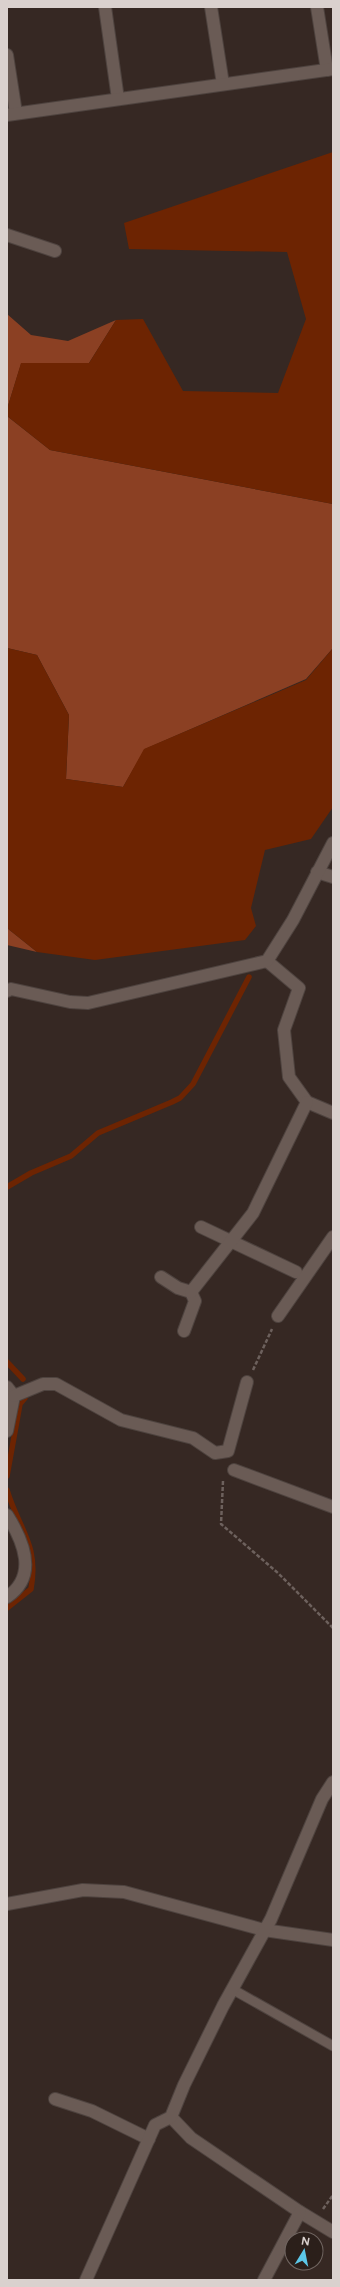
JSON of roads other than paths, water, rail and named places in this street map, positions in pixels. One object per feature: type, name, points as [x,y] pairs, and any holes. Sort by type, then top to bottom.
[{"type":"street","points":[[105,7],[118,99]]},
{"type":"street","points":[[211,7],[223,84]]},
{"type":"street","points":[[7,55],[11,114],[330,69],[317,7]]},
{"type":"street","points":[[7,235],[55,251]]},
{"type":"street","points":[[7,991],[12,990],[70,1002],[88,1003],[267,961],[293,920],[333,843]]},
{"type":"street","points":[[317,872],[333,877]]},
{"type":"street","points":[[267,961],[299,988],[284,1030],[289,1077],[307,1102],[333,1113]]},
{"type":"street","points":[[191,1292],[253,1213],[307,1102]]},
{"type":"street","points":[[201,1227],[296,1272]]},
{"type":"street","points":[[278,1316],[333,1237]]},
{"type":"street","points":[[162,1277],[178,1288],[191,1292],[195,1301],[184,1331]]},
{"type":"street","points":[[7,1431],[11,1392],[43,1384],[56,1384],[121,1420],[193,1438],[215,1453],[228,1451],[247,1382]]},
{"type":"street","points":[[234,1470],[333,1508]]},
{"type":"street","points":[[7,1515],[16,1528],[27,1567],[23,1581],[16,1591],[7,1597]]},
{"type":"street","points":[[86,2280],[155,2125],[171,2117],[184,2085],[232,1989],[271,1919],[322,1799],[333,1782]]},
{"type":"street","points":[[7,1904],[83,1890],[124,1892],[264,1930],[333,1940]]},
{"type":"street","points":[[54,2099],[92,2111],[149,2139]]},
{"type":"street","points":[[171,2117],[191,2138],[300,2212],[333,2232]]},
{"type":"street","points":[[264,2280],[300,2212]]},
{"type":"lane","points":[[232,1989],[333,2046]]},
{"type":"waterway","points":[[7,1187],[31,1173],[71,1156],[98,1133],[180,1098],[193,1084],[249,977]]},
{"type":"waterway","points":[[7,1362],[23,1379]]},
{"type":"waterway","points":[[7,1476],[20,1404],[25,1398]]},
{"type":"waterway","points":[[7,1490],[30,1548],[33,1573],[31,1589],[7,1608]]}]
